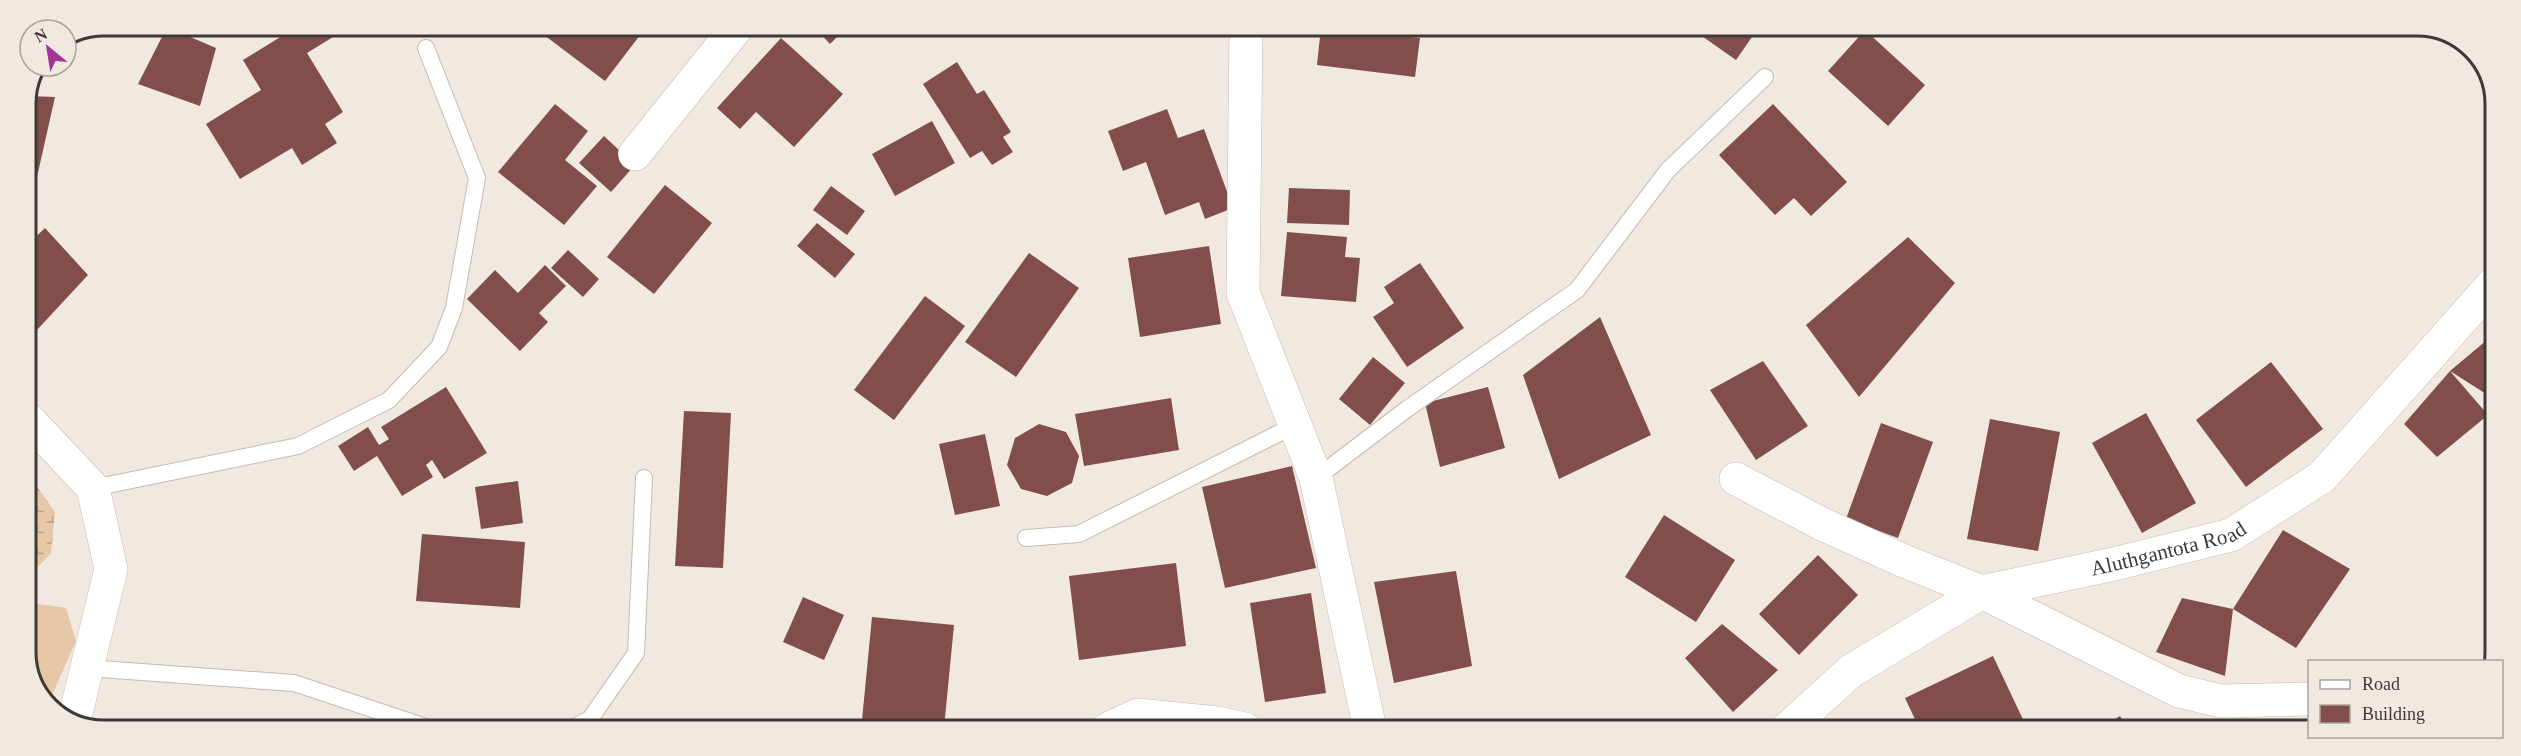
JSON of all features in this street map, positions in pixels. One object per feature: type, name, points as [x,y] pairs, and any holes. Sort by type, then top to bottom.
[{"type":"street","points":[[635,154],[730,36]]},
{"type":"street","points":[[1246,36],[1243,293],[1316,478],[1368,720]]},
{"type":"street","name":"Aluthgantota Road","points":[[1797,720],[1851,671],[1982,592],[2114,564],[2231,535],[2322,477],[2485,293]]},
{"type":"street","points":[[36,428],[93,488],[111,569],[76,714]]},
{"type":"street","points":[[1736,478],[1822,524],[1904,561],[1982,592],[2179,691],[2221,701],[2308,699]]},
{"type":"street","points":[[1129,720],[1138,716],[1183,720]]},
{"type":"lane","points":[[93,488],[298,446],[389,400],[439,347],[454,308],[477,178],[426,48]]},
{"type":"lane","points":[[1316,478],[1407,409],[1577,290],[1668,170],[1765,77]]},
{"type":"lane","points":[[1026,538],[1079,534],[1295,425]]},
{"type":"lane","points":[[590,720],[636,653],[644,478]]},
{"type":"lane","points":[[86,668],[294,683],[405,720]]},
{"type":"green space","points":[[36,485],[55,512],[51,553],[36,569]]},
{"type":"green space","points":[[36,604],[66,608],[76,641],[52,695],[45,686],[37,665]]},
{"type":"building","points":[[162,36],[188,36],[216,48],[200,106],[138,84]]},
{"type":"building","points":[[282,36],[335,36],[307,53],[343,112],[325,124],[337,143],[302,165],[292,148],[240,179],[206,124],[261,90],[243,60]]},
{"type":"building","points":[[545,36],[639,36],[605,81]]},
{"type":"building","points":[[822,36],[838,36],[830,44]]},
{"type":"building","points":[[1320,36],[1420,38],[1415,77],[1317,65]]},
{"type":"building","points":[[1702,36],[1753,36],[1736,60]]},
{"type":"building","points":[[1860,36],[1872,36],[1925,85],[1888,126],[1828,71]]},
{"type":"building","points":[[781,38],[843,94],[794,147],[756,112],[740,129],[717,108]]},
{"type":"building","points":[[957,62],[977,94],[984,90],[1011,132],[1003,137],[1013,152],[992,165],[982,151],[970,158],[923,84]]},
{"type":"building","points":[[37,96],[55,97],[37,177]]},
{"type":"building","points":[[555,104],[588,131],[565,160],[597,186],[564,225],[498,172]]},
{"type":"building","points":[[1773,104],[1847,182],[1811,216],[1794,198],[1775,215],[1719,155]]},
{"type":"building","points":[[1167,109],[1178,138],[1204,129],[1233,208],[1205,219],[1199,202],[1165,215],[1146,162],[1123,171],[1108,131]]},
{"type":"building","points":[[932,121],[955,163],[895,196],[872,154]]},
{"type":"building","points":[[604,136],[635,165],[611,192],[579,163]]},
{"type":"building","points":[[665,185],[712,223],[654,294],[607,257]]},
{"type":"building","points":[[831,186],[865,211],[847,235],[813,210]]},
{"type":"building","points":[[1289,188],[1350,190],[1349,225],[1287,223]]},
{"type":"building","points":[[817,223],[855,254],[835,278],[797,246]]},
{"type":"building","points":[[45,228],[88,275],[36,331],[36,237]]},
{"type":"building","points":[[1287,232],[1347,237],[1345,257],[1360,258],[1356,302],[1281,296]]},
{"type":"building","points":[[1908,237],[1955,283],[1859,397],[1806,325]]},
{"type":"building","points":[[1209,246],[1221,324],[1140,337],[1128,258]]},
{"type":"building","points":[[568,250],[599,279],[583,297],[551,268]]},
{"type":"building","points":[[1029,253],[1079,288],[1016,377],[965,342]]},
{"type":"building","points":[[1420,263],[1464,328],[1407,367],[1373,317],[1394,303],[1384,287]]},
{"type":"building","points":[[545,265],[566,286],[539,313],[548,322],[520,351],[467,299],[495,270],[518,293]]},
{"type":"building","points":[[925,296],[965,326],[894,420],[854,390]]},
{"type":"building","points":[[1600,317],[1651,435],[1559,479],[1523,375]]},
{"type":"building","points":[[2485,342],[2485,393],[2450,371]]},
{"type":"building","points":[[1373,357],[1405,383],[1370,425],[1339,399]]},
{"type":"building","points":[[1763,361],[1808,426],[1756,460],[1710,390]]},
{"type":"building","points":[[2271,362],[2323,429],[2246,487],[2196,420]]},
{"type":"building","points":[[2450,371],[2485,412],[2485,417],[2437,457],[2404,424]]},
{"type":"building","points":[[446,387],[487,453],[444,479],[432,460],[426,465],[433,477],[402,496],[377,456],[354,471],[338,446],[368,427],[379,445],[389,439],[381,427]]},
{"type":"building","points":[[1488,387],[1505,448],[1440,467],[1425,403]]},
{"type":"building","points":[[1171,398],[1179,450],[1084,466],[1075,414]]},
{"type":"building","points":[[684,411],[731,413],[723,568],[675,566]]},
{"type":"building","points":[[2146,413],[2196,503],[2142,533],[2092,443]]},
{"type":"building","points":[[1990,419],[2060,432],[2038,551],[1967,539]]},
{"type":"building","points":[[1881,423],[1933,442],[1898,538],[1846,519]]},
{"type":"building","points":[[1039,424],[1066,432],[1079,456],[1072,483],[1047,496],[1021,489],[1007,465],[1015,438]]},
{"type":"building","points":[[985,434],[1000,506],[955,515],[939,444]]},
{"type":"building","points":[[1292,466],[1316,568],[1225,588],[1202,487]]},
{"type":"building","points":[[518,481],[523,523],[481,529],[475,487]]},
{"type":"building","points":[[1664,515],[1735,560],[1696,622],[1625,577]]},
{"type":"building","points":[[2283,530],[2350,569],[2296,648],[2233,609]]},
{"type":"building","points":[[422,534],[525,542],[520,608],[416,601]]},
{"type":"building","points":[[1818,555],[1858,595],[1799,655],[1759,614]]},
{"type":"building","points":[[1176,563],[1186,646],[1079,660],[1069,576]]},
{"type":"building","points":[[1456,571],[1472,666],[1394,683],[1374,582]]},
{"type":"building","points":[[1311,593],[1326,693],[1265,702],[1250,603]]},
{"type":"building","points":[[803,597],[844,615],[824,660],[783,642]]},
{"type":"building","points":[[2182,598],[2233,609],[2225,676],[2156,652]]},
{"type":"building","points":[[872,617],[954,625],[945,720],[862,720]]},
{"type":"building","points":[[1722,624],[1778,670],[1733,712],[1685,658]]},
{"type":"building","points":[[1993,656],[2023,720],[1915,720],[1905,698]]}]
